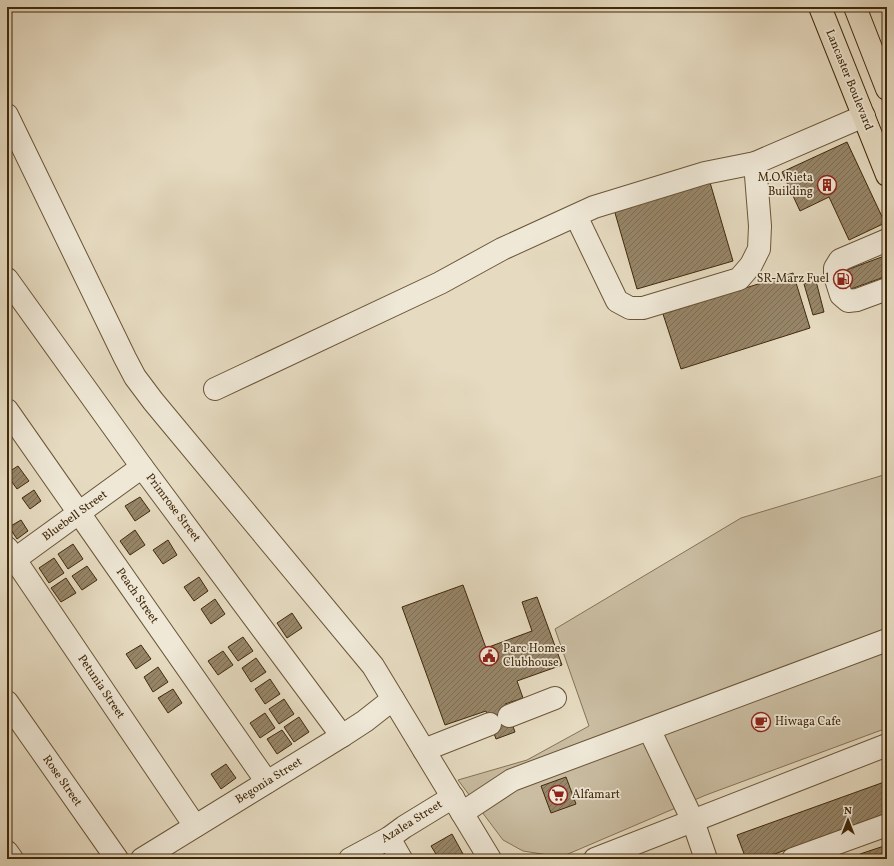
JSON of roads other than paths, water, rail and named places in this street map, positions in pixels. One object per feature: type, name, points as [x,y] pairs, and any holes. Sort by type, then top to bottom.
[{"type":"main road","name":"Lancaster Boulevard","points":[[820,7],[887,175]]},
{"type":"main road","points":[[854,7],[887,89]]},
{"type":"street","points":[[7,114],[135,377],[153,401],[373,666],[490,859]]},
{"type":"street","points":[[215,389],[440,283],[502,249],[594,207],[705,173],[755,163],[864,116]]},
{"type":"street","points":[[576,216],[617,301],[630,308],[643,308],[739,278],[751,265],[758,249],[760,226],[755,163]]},
{"type":"street","points":[[887,240],[840,260],[835,268],[834,276],[841,295],[848,301],[857,300],[887,289]]},
{"type":"street","name":"Primrose Street","points":[[7,279],[142,466],[342,736]]},
{"type":"street","name":"Peach Street","points":[[7,410],[267,782]]},
{"type":"street","name":"Bluebell Street","points":[[10,557],[79,513],[142,466]]},
{"type":"street","name":"Petunia Street","points":[[10,557],[195,826]]},
{"type":"street","name":"Azalea Street","points":[[350,859],[389,838],[404,827],[512,780],[887,640]]},
{"type":"street","points":[[424,750],[555,698]]},
{"type":"street","name":"Begonia Street","points":[[142,859],[342,736],[365,721],[393,699]]},
{"type":"street","name":"Rose Street","points":[[7,702],[117,859]]},
{"type":"street","points":[[649,729],[694,820],[706,859]]},
{"type":"street","points":[[595,859],[887,745]]},
{"type":"street","points":[[793,859],[887,825]]},
{"type":"street","points":[[389,838],[401,859]]},
{"type":"street","points":[[7,852],[12,859]]},
{"type":"place","name":"M.O. Rieta Building","points":[[827,185]]},
{"type":"place","name":"SR-Marz Fuel","points":[[843,279]]},
{"type":"place","name":"Parc Homes Clubhouse","points":[[489,656]]},
{"type":"place","name":"Hiwaga Cafe","points":[[761,722]]},
{"type":"place","name":"Alfamart","points":[[558,795]]}]
